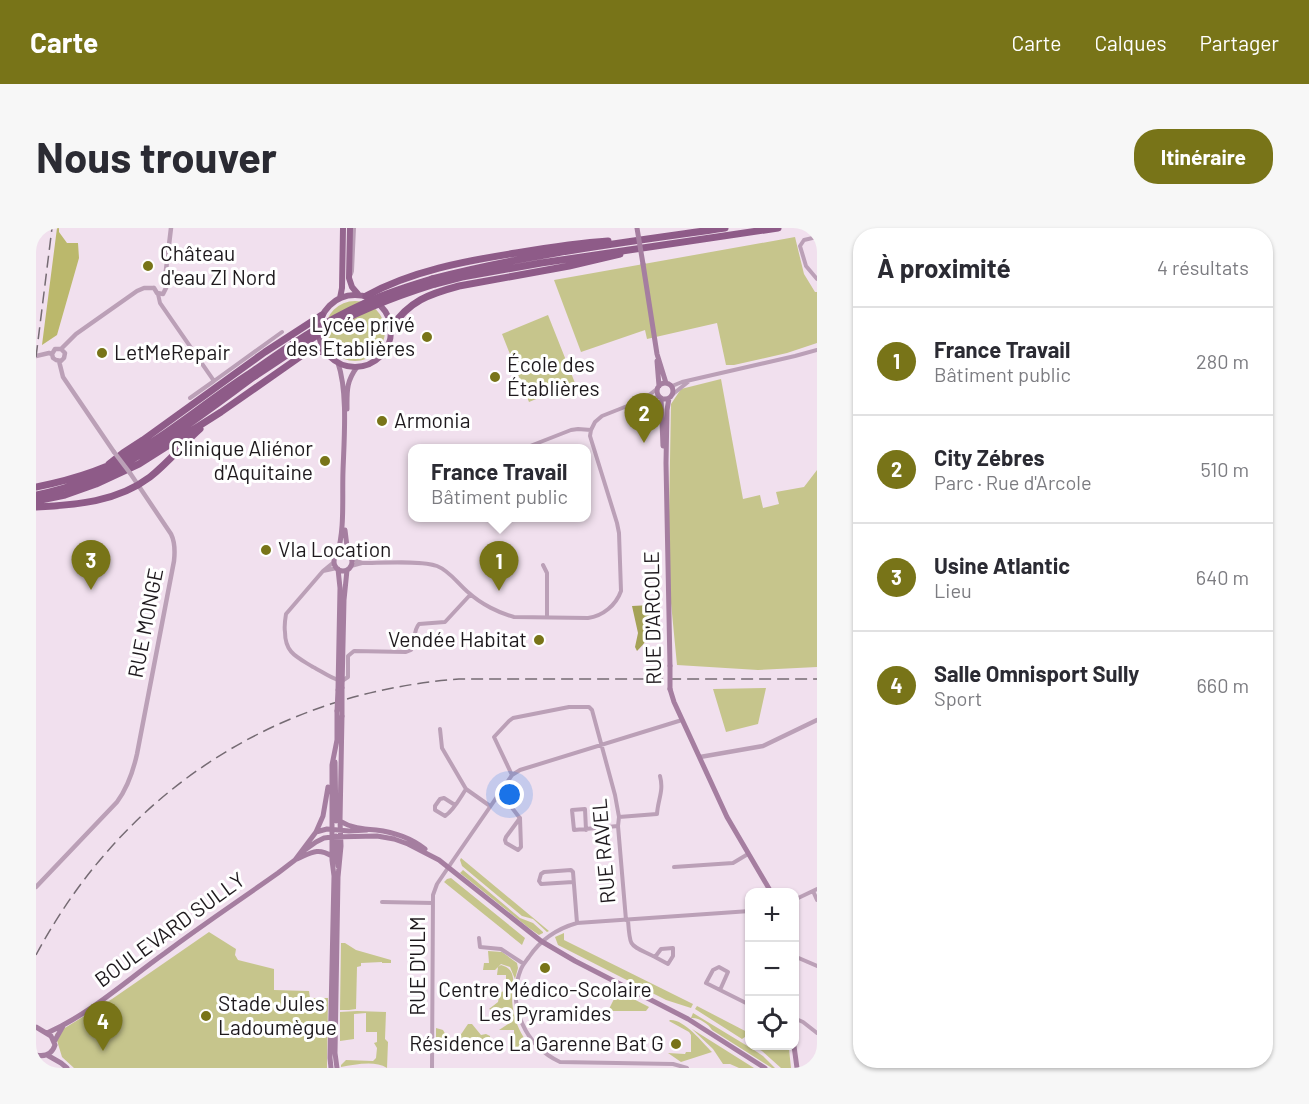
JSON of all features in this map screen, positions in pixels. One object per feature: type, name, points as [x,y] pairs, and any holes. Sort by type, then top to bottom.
[{"type":"highway","points":[[36,487],[68,479],[140,450],[253,374],[326,330],[377,305],[434,282],[502,263],[725,228]]},
{"type":"highway","points":[[434,282],[541,263],[778,228]]},
{"type":"highway","points":[[362,295],[463,262],[593,242],[628,242]]},
{"type":"highway","points":[[391,328],[401,314],[415,303],[452,288],[617,256],[628,250]]},
{"type":"highway","points":[[109,464],[265,352],[322,315]]},
{"type":"highway","points":[[36,501],[65,495],[108,480],[145,461],[304,354],[316,351],[326,352]]},
{"type":"highway","points":[[36,495],[70,487],[94,478],[143,454],[253,374]]},
{"type":"highway","points":[[36,507],[86,503],[114,496],[138,485],[167,462],[221,412]]},
{"type":"main road","points":[[340,298],[343,228]]},
{"type":"main road","points":[[352,228],[349,278],[352,287],[381,305],[390,320],[391,328],[390,340],[382,355],[373,362],[350,367],[338,363],[326,352],[318,330],[322,315],[329,305],[346,296],[362,295]]},
{"type":"main road","points":[[637,228],[657,354],[659,387],[669,385],[657,354]]},
{"type":"main road","points":[[336,834],[332,765],[337,740],[340,689],[340,588],[336,567],[342,534],[344,431],[343,386],[338,363]]},
{"type":"main road","points":[[340,680],[344,592],[349,568],[345,534],[347,385],[357,367]]},
{"type":"main road","name":"RUE D'ARCOLE","points":[[669,385],[671,396],[667,410],[666,463],[671,696],[728,817],[769,888]]},
{"type":"main road","name":"RUE D'ARCOLE","points":[[659,387],[657,393],[661,398],[662,438],[666,463]]},
{"type":"main road","points":[[661,398],[671,396]]},
{"type":"main road","points":[[337,555],[342,553],[349,557]]},
{"type":"main road","points":[[336,567],[342,571],[349,568]]},
{"type":"main road","points":[[331,1068],[334,876],[332,856],[340,820],[339,714]]},
{"type":"main road","points":[[335,751],[336,856],[339,868],[335,1053],[337,1068]]},
{"type":"main road","name":"BOULEVARD SULLY","points":[[295,860],[316,832],[325,810],[329,770],[332,765]]},
{"type":"main road","points":[[340,820],[349,826],[367,830]]},
{"type":"main road","points":[[316,832],[322,830],[336,834],[382,836],[430,854]]},
{"type":"main road","points":[[336,834],[377,830],[402,836],[422,846],[542,941],[575,961],[688,1019],[765,1068]]},
{"type":"main road","name":"BOULEVARD SULLY","points":[[302,852],[316,842],[336,834]]},
{"type":"main road","name":"BOULEVARD SULLY","points":[[47,1033],[63,1026],[87,1010],[295,860],[317,850],[332,856]]},
{"type":"main road","name":"BOULEVARD SULLY","points":[[47,1055],[51,1052],[63,1026]]},
{"type":"main road","points":[[36,1027],[51,1036],[62,1063]]},
{"type":"main road","points":[[794,1050],[796,1067]]},
{"type":"main road","points":[[36,1055],[47,1055],[67,1068]]},
{"type":"street","points":[[164,306],[166,286],[163,283],[171,228]]},
{"type":"street","points":[[817,237],[804,240],[800,246],[807,266],[817,279]]},
{"type":"street","points":[[154,288],[156,284],[163,283]]},
{"type":"street","points":[[154,288],[160,303],[214,381]]},
{"type":"street","points":[[52,354],[55,349],[61,349],[76,333],[137,291],[154,288]]},
{"type":"street","points":[[158,294],[164,293]]},
{"type":"street","points":[[190,398],[282,332]]},
{"type":"street","points":[[52,354],[54,359],[59,361],[63,359],[64,351],[61,349]]},
{"type":"street","points":[[669,385],[817,350]]},
{"type":"street","points":[[36,356],[52,354]]},
{"type":"street","name":"RUE MONGE","points":[[36,887],[117,802],[132,776],[175,550],[173,539],[63,377],[59,361]]},
{"type":"street","points":[[671,396],[689,382]]},
{"type":"street","points":[[645,399],[659,387]]},
{"type":"street","points":[[349,568],[362,563],[431,564],[445,570],[470,595],[504,615],[595,617],[601,614],[617,600],[621,591],[619,533],[590,436],[591,430],[602,416],[645,399],[661,398]]},
{"type":"street","points":[[535,444],[571,430],[591,430]]},
{"type":"street","points":[[349,557],[362,563]]},
{"type":"street","points":[[543,565],[548,573],[547,617]]},
{"type":"street","points":[[336,567],[323,571],[286,614],[285,642],[293,655],[340,680],[348,677],[348,656],[354,651],[406,652],[411,650],[415,645],[415,629],[419,624],[444,622],[470,595]]},
{"type":"street","name":"RUE RAVEL","points":[[512,775],[494,737],[509,721],[513,718],[569,707],[590,707],[602,745],[619,817],[629,939],[632,945],[655,957]]},
{"type":"street","points":[[512,775],[520,770],[682,720]]},
{"type":"street","points":[[700,757],[764,746],[817,720]]},
{"type":"street","points":[[440,729],[442,748],[466,789],[490,806]]},
{"type":"street","name":"RUE D'ULM","points":[[432,1068],[433,903],[437,884],[512,775]]},
{"type":"street","points":[[619,817],[657,814],[663,788],[660,776]]},
{"type":"street","points":[[455,805],[444,798],[435,806],[435,810],[445,816],[448,815],[455,805],[466,789]]},
{"type":"street","points":[[500,792],[520,819],[521,847],[518,850],[505,840],[520,819]]},
{"type":"street","points":[[586,830],[585,809],[573,810],[574,830],[586,830],[618,826]]},
{"type":"street","points":[[674,867],[733,863],[748,854]]},
{"type":"street","points":[[573,882],[540,884],[539,881],[542,872],[569,870],[573,872],[577,923]]},
{"type":"street","points":[[799,898],[815,890],[817,900]]},
{"type":"street","points":[[382,902],[433,903]]},
{"type":"street","points":[[687,1068],[673,1064],[560,1065],[529,1038],[518,1013],[518,981],[524,964],[535,947],[553,932],[577,923],[745,911]]},
{"type":"street","points":[[479,938],[480,947],[501,949],[524,964]]},
{"type":"street","points":[[673,948],[673,956],[668,964],[655,957],[661,949],[673,948]]},
{"type":"street","points":[[799,958],[817,966]]},
{"type":"street","points":[[720,990],[728,972],[719,967],[712,970],[706,983],[720,990],[745,1002]]},
{"type":"street","points":[[799,1020],[817,1033]]},
{"type":"shaded area","points":[[57,228],[67,243],[78,243],[79,258],[57,335],[42,345]]},
{"type":"shaded area","points":[[795,237],[804,274],[817,292],[817,343],[787,353],[734,365],[726,365],[717,323],[647,339],[645,330],[581,352],[554,280]]},
{"type":"shaded area","points":[[349,301],[361,301],[377,309],[383,319],[385,331],[383,343],[377,353],[361,361],[349,361],[333,353],[325,337],[325,325],[333,309]]},
{"type":"shaded area","points":[[548,315],[575,383],[529,402],[502,334]]},
{"type":"shaded area","points":[[721,379],[743,499],[760,495],[763,508],[779,504],[776,492],[804,487],[817,470],[817,667],[758,670],[677,665],[668,572],[671,404],[681,389]]},
{"type":"shaded area","points":[[651,605],[649,635],[637,651],[635,647],[638,633],[632,606]]},
{"type":"shaded area","points":[[766,688],[758,724],[726,732],[713,689]]},
{"type":"shaded area","points":[[461,858],[549,931],[547,932],[533,919],[522,916],[462,866]]},
{"type":"shaded area","points":[[463,870],[520,918],[533,923],[543,933],[539,935],[529,928],[460,873]]},
{"type":"shaded area","points":[[451,878],[525,938],[522,945],[444,882]]},
{"type":"shaded area","name":"Stade Jules Ladoumègue","points":[[209,932],[236,949],[235,955],[238,960],[274,969],[274,990],[309,991],[310,998],[328,998],[327,1068],[74,1068],[62,1057],[55,1034],[112,999]]},
{"type":"shaded area","points":[[564,933],[564,940],[693,1004],[691,1008],[666,1000],[558,945],[555,937]]},
{"type":"shaded area","points":[[341,943],[391,960],[391,963],[361,963],[361,966],[357,967],[356,1009],[340,1010]]},
{"type":"shaded area","points":[[488,951],[502,952],[517,963],[515,979],[510,967],[501,964],[495,970],[483,970],[484,963],[489,963]]},
{"type":"shaded area","points":[[501,965],[512,973],[512,1003],[515,1018],[523,1037],[532,1048],[514,1048],[514,1030],[499,1030],[512,1020],[501,1008],[489,1009],[498,1002],[500,992],[506,991],[506,975],[497,975],[498,967]]},
{"type":"shaded area","points":[[618,991],[649,1007],[646,1011],[609,1011]]},
{"type":"shaded area","points":[[697,1006],[745,1031],[745,1037],[742,1039],[695,1009]]},
{"type":"shaded area","points":[[340,1012],[386,1012],[387,1068],[370,1064],[341,1067],[346,1060],[373,1061],[376,1058],[377,1048],[374,1043],[377,1042],[377,1032],[366,1032],[366,1013],[354,1014],[354,1039],[340,1041]]},
{"type":"shaded area","points":[[693,1013],[745,1045],[745,1050],[753,1050],[763,1056],[775,1068],[772,1068],[712,1030],[703,1021],[691,1018]]},
{"type":"shaded area","points":[[670,1020],[687,1027],[712,1052],[681,1062],[668,1053],[691,1052],[691,1035]]},
{"type":"shaded area","points":[[468,1024],[472,1024],[481,1035],[490,1036],[491,1044],[436,1043],[436,1028],[443,1030],[450,1039],[454,1040]]},
{"type":"shaded area","points":[[692,1029],[754,1068],[739,1068],[723,1064],[713,1049]]},
{"type":"shaded area","points":[[760,1050],[789,1050],[791,1068],[781,1068]]},
{"type":"railway","points":[[36,357],[52,228]]},
{"type":"railway","points":[[36,955],[72,897],[113,845],[160,800],[211,761],[267,730],[328,705],[392,688],[459,679],[817,679]]},
{"type":"place","name":"Château d'eau ZI Nord","points":[[148,266]]},
{"type":"place","name":"Lycée privé des Etablières","points":[[427,337]]},
{"type":"place","name":"LetMeRepair","points":[[102,353]]},
{"type":"place","name":"École des Établières","points":[[495,377]]},
{"type":"place","name":"Armonia","points":[[382,421]]},
{"type":"place","name":"City Zébres","points":[[644,443]]},
{"type":"place","name":"Clinique Aliénor d'Aquitaine","points":[[325,461]]},
{"type":"place","name":"VIa Location","points":[[266,550]]},
{"type":"place","name":"Usine Atlantic","points":[[91,590]]},
{"type":"place","name":"France Travail","points":[[499,591]]},
{"type":"place","name":"Vendée Habitat","points":[[539,640]]},
{"type":"place","name":"Centre Médico-Scolaire Les Pyramides","points":[[545,968]]},
{"type":"place","name":"Stade Jules Ladoumègue","points":[[206,1016]]},
{"type":"place","name":"Résidence La Garenne Bat G","points":[[676,1044]]},
{"type":"place","name":"Salle Omnisport Sully","points":[[103,1051]]}]
